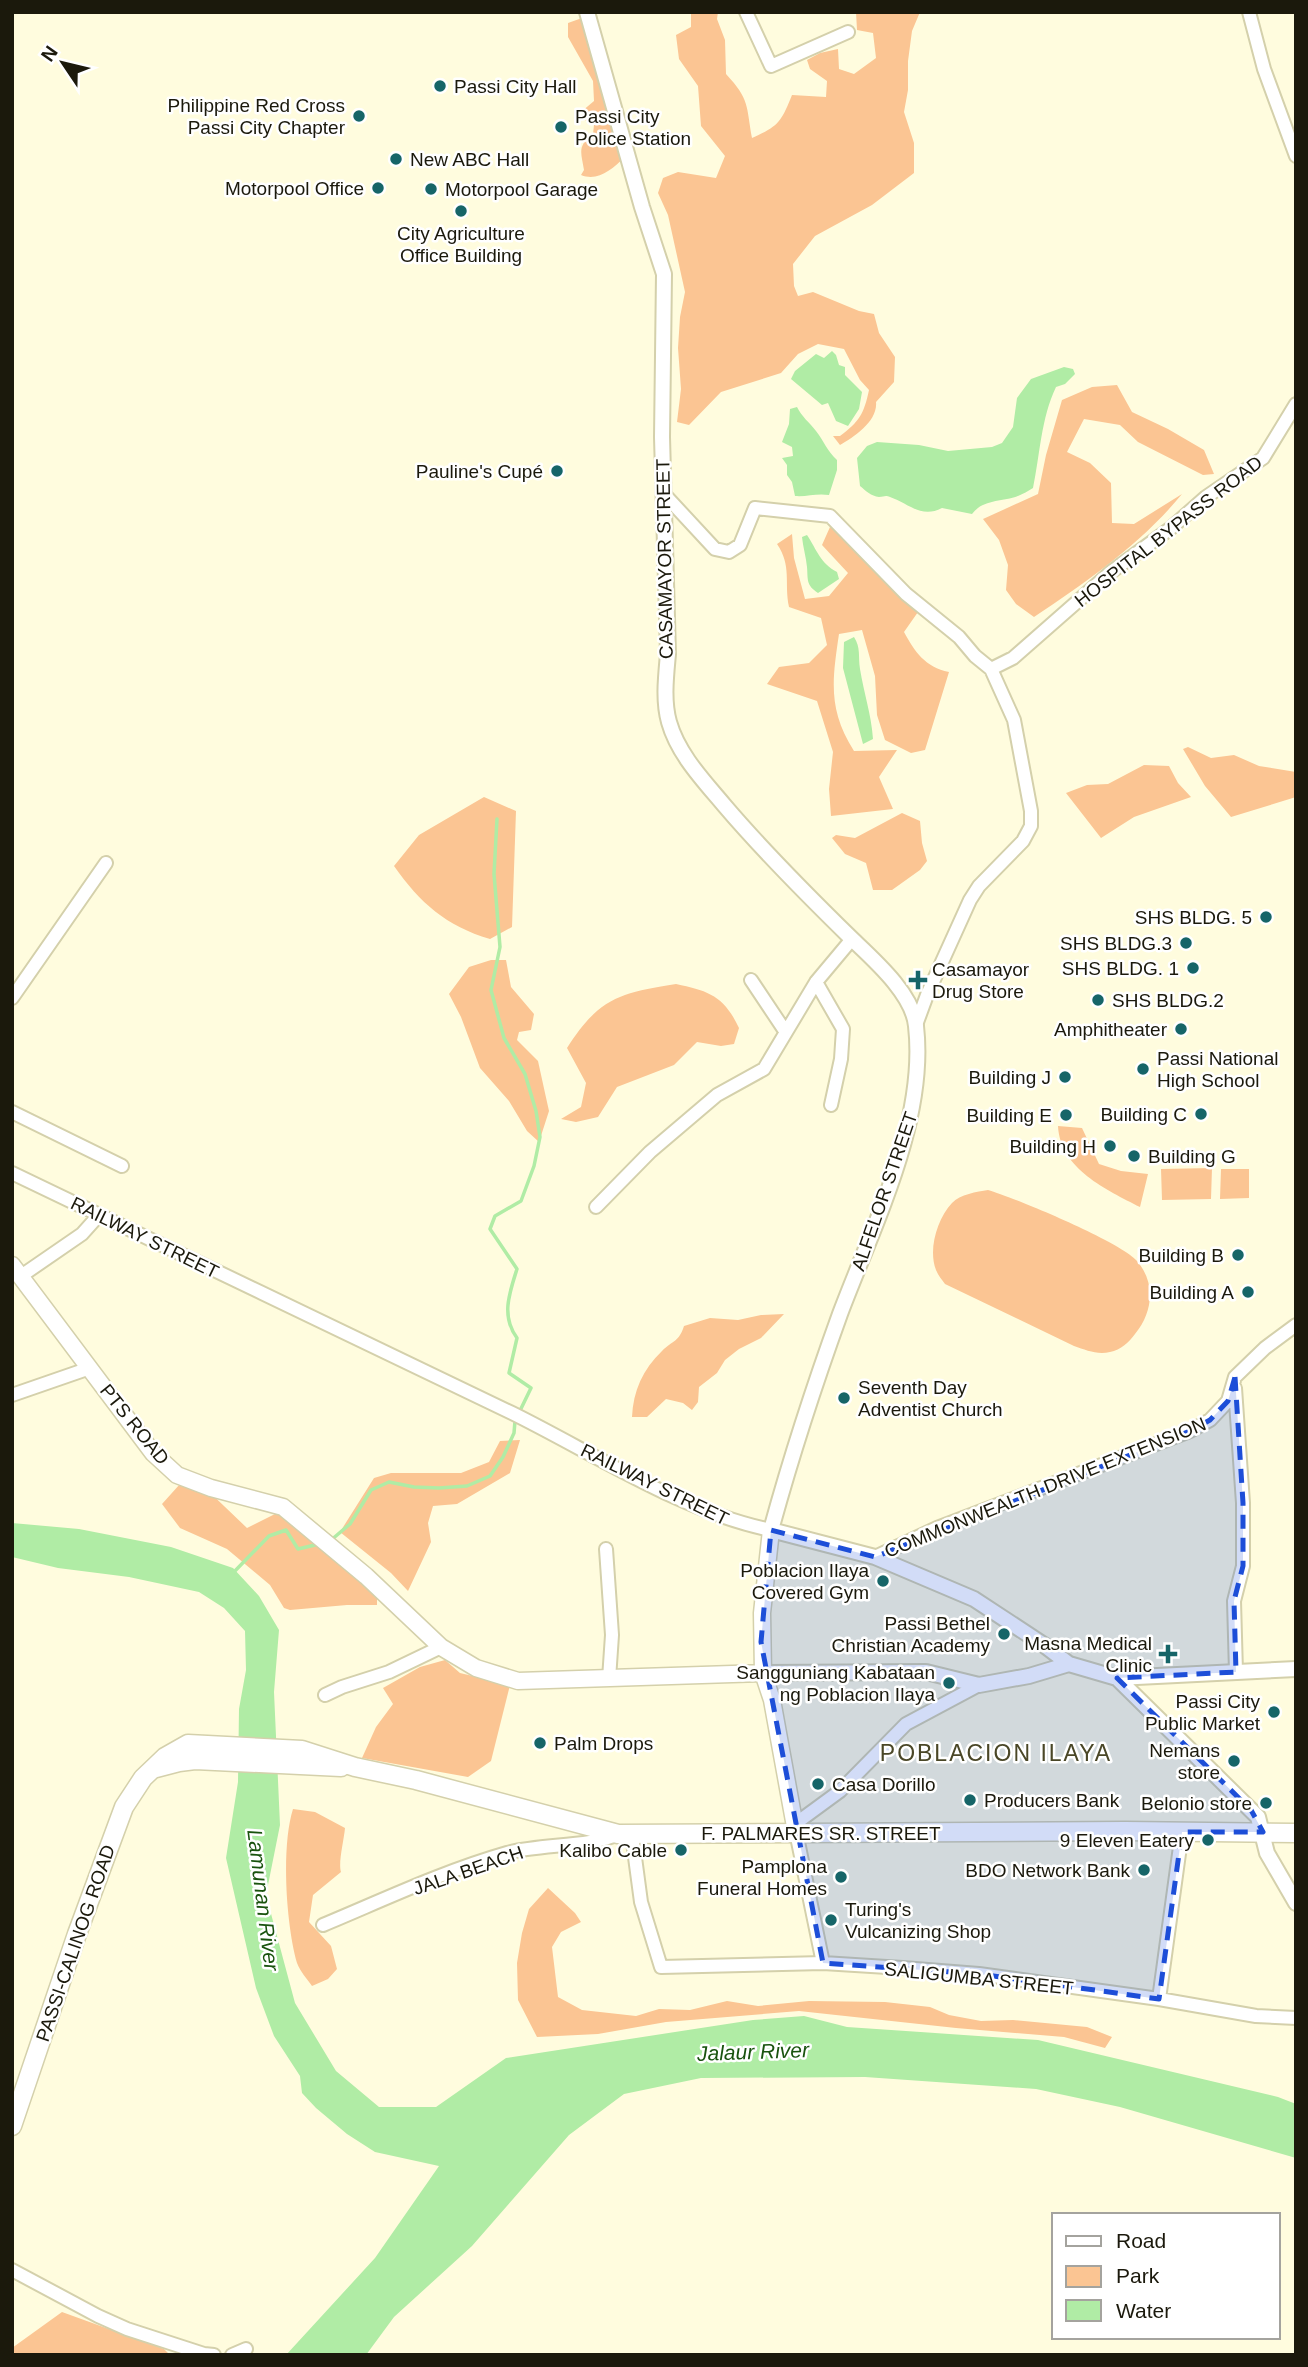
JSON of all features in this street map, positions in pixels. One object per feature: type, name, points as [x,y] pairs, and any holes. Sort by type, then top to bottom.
[{"type":"main road","name":"PTS ROAD","points":[[16,1272],[153,1452],[177,1475],[211,1488],[284,1507],[366,1576],[441,1647],[476,1668],[518,1681],[763,1673]]},
{"type":"main road","points":[[771,1530],[762,1613],[763,1673],[772,1700],[796,1828]]},
{"type":"main road","name":"PASSI-CALINOG ROAD","points":[[12,2126],[115,1828],[135,1788],[177,1749],[197,1743],[286,1757]]},
{"type":"main road","points":[[154,1769],[179,1762],[286,1757]]},
{"type":"main road","name":"F. PALMARES SR. STREET","points":[[286,1757],[355,1766],[416,1780],[577,1825],[625,1834],[796,1828],[1296,1833]]},
{"type":"street","name":"CASAMAYOR STREET","points":[[587,12],[642,207],[664,274],[662,437],[668,654],[665,688],[668,721],[680,748],[700,776],[754,840],[901,991],[912,1009],[916,1025]]},
{"type":"street","points":[[746,12],[771,66],[848,32]]},
{"type":"street","points":[[1249,12],[1264,69],[1296,156]]},
{"type":"street","name":"HOSPITAL BYPASS ROAD","points":[[991,670],[1013,658],[1111,572],[1171,528],[1206,497],[1263,458],[1296,404]]},
{"type":"street","name":"ALFELOR STREET","points":[[664,494],[715,549],[729,552],[740,545],[755,508],[830,516],[906,594],[959,636],[991,670],[1014,720],[1031,811],[1031,826],[1023,841],[979,886],[970,900],[916,1025],[917,1092],[909,1123],[877,1222],[805,1412],[771,1530]]},
{"type":"street","points":[[12,998],[106,863]]},
{"type":"street","points":[[596,1207],[650,1152],[717,1095],[764,1069],[816,982],[852,939]]},
{"type":"street","points":[[751,980],[786,1031]]},
{"type":"street","points":[[816,982],[843,1030],[841,1059],[831,1105]]},
{"type":"street","points":[[12,1112],[122,1166]]},
{"type":"street","name":"RAILWAY STREET","points":[[12,1173],[513,1414],[675,1496],[737,1523],[875,1556],[974,1599],[1069,1664],[1117,1678],[1258,1817],[1266,1853],[1296,1903]]},
{"type":"street","points":[[16,1272],[82,1234],[99,1215]]},
{"type":"street","name":"COMMONWEALTH DRIVE EXTENSION","points":[[875,1556],[937,1528],[1190,1431],[1210,1420],[1228,1401],[1235,1377],[1265,1348],[1296,1325]]},
{"type":"street","points":[[12,1395],[90,1368]]},
{"type":"street","points":[[1235,1377],[1243,1528],[1243,1566],[1234,1601],[1236,1672]]},
{"type":"street","points":[[606,1549],[612,1635],[609,1679]]},
{"type":"street","points":[[326,1695],[389,1672],[441,1647]]},
{"type":"street","points":[[823,1963],[796,1828],[840,1791],[906,1724],[979,1685],[1029,1676],[1069,1664]]},
{"type":"street","points":[[1117,1678],[1296,1669]]},
{"type":"street","points":[[763,1673],[926,1672],[979,1685]]},
{"type":"street","points":[[1159,1999],[1182,1832]]},
{"type":"street","name":"JALA BEACH","points":[[323,1925],[475,1863],[510,1853],[625,1834]]},
{"type":"street","name":"SALIGUMBA STREET","points":[[625,1834],[641,1902],[661,1967],[823,1963],[979,1975],[1159,1999],[1256,2016],[1296,2018]]},
{"type":"street","points":[[12,2270],[127,2329],[214,2355]]},
{"type":"street","points":[[232,2355],[246,2349]]},
{"type":"highlighted area","points":[[1235,1377],[1243,1503],[1243,1566],[1234,1601],[1236,1672],[1117,1678],[1251,1810],[1263,1832],[1182,1832],[1159,1999],[979,1974],[823,1963],[761,1642],[771,1530],[875,1557],[1190,1431],[1210,1420],[1228,1401]]},
{"type":"green space","points":[[691,12],[718,12],[717,19],[725,40],[726,74],[743,97],[752,138],[778,122],[792,95],[826,97],[827,81],[810,69],[807,60],[820,53],[838,49],[839,69],[854,74],[876,58],[873,33],[857,30],[856,12],[920,12],[912,31],[904,112],[914,143],[914,173],[872,205],[815,236],[793,264],[794,286],[798,296],[813,292],[859,311],[874,314],[879,333],[895,357],[894,382],[876,402],[873,416],[858,433],[840,445],[833,436],[840,436],[856,422],[863,411],[869,390],[860,380],[844,349],[818,344],[798,354],[781,373],[721,392],[689,425],[677,422],[681,389],[678,348],[685,292],[668,215],[658,193],[663,178],[678,172],[716,178],[725,156],[701,126],[698,86],[679,59],[676,35],[691,27]]},
{"type":"green space","points":[[582,18],[624,158],[610,170],[593,177],[581,175],[584,170],[582,146],[593,134],[594,125],[585,120],[581,112],[594,101],[593,81],[568,37],[568,23]]},
{"type":"green space","points":[[1117,385],[1132,412],[1204,450],[1214,474],[1203,475],[1138,442],[1120,425],[1084,419],[1067,452],[1090,463],[1111,483],[1112,523],[1134,524],[1182,494],[1132,545],[1094,576],[1034,617],[1016,604],[1006,590],[1008,565],[999,540],[983,519],[1038,494],[1062,400],[1092,387]]},
{"type":"green space","points":[[830,527],[860,548],[888,583],[918,612],[904,632],[922,658],[949,672],[925,750],[911,753],[885,740],[877,715],[875,676],[862,630],[839,634],[834,695],[846,736],[854,751],[897,750],[879,777],[893,809],[831,816],[829,789],[833,752],[817,701],[767,684],[779,667],[809,663],[827,645],[821,618],[789,607],[786,567],[777,544],[792,534],[794,558],[805,599],[829,596],[848,573],[822,545]]},
{"type":"green space","points":[[1188,747],[1211,758],[1234,755],[1259,766],[1296,772],[1296,797],[1231,817],[1205,786],[1183,749]]},
{"type":"green space","points":[[1144,765],[1169,766],[1178,783],[1191,797],[1134,817],[1101,838],[1066,793],[1087,785],[1108,784]]},
{"type":"green space","points":[[484,797],[516,811],[512,927],[490,939],[474,934],[435,912],[394,866],[419,835]]},
{"type":"green space","points":[[902,813],[920,821],[927,861],[920,870],[892,890],[873,890],[866,863],[845,854],[832,838],[836,835],[855,838]]},
{"type":"green space","points":[[491,960],[506,960],[511,987],[534,1014],[531,1030],[519,1032],[517,1040],[538,1061],[549,1111],[539,1142],[527,1131],[509,1101],[480,1068],[461,1017],[449,994],[469,967]]},
{"type":"green space","points":[[676,984],[698,989],[721,1002],[739,1028],[734,1044],[721,1046],[697,1042],[674,1065],[617,1087],[598,1117],[576,1122],[561,1119],[581,1107],[586,1083],[567,1048],[590,1018],[601,1008],[625,995]]},
{"type":"green space","points":[[1058,1126],[1082,1128],[1099,1164],[1121,1171],[1148,1174],[1140,1207],[1100,1185],[1076,1166],[1061,1141]]},
{"type":"green space","points":[[1212,1168],[1211,1199],[1162,1200],[1161,1169]]},
{"type":"green space","points":[[1221,1169],[1249,1169],[1249,1198],[1220,1199]]},
{"type":"green space","points":[[988,1190],[1090,1232],[1137,1261],[1147,1279],[1149,1307],[1141,1325],[1127,1343],[1105,1353],[1083,1349],[945,1284],[936,1270],[933,1253],[935,1235],[942,1217],[959,1197]]},
{"type":"green space","points":[[784,1314],[761,1338],[725,1360],[717,1373],[699,1387],[698,1402],[692,1410],[683,1403],[666,1399],[647,1417],[632,1417],[634,1398],[644,1373],[655,1358],[678,1338],[684,1326],[710,1318],[738,1320]]},
{"type":"green space","points":[[520,1440],[510,1473],[457,1504],[433,1506],[428,1523],[431,1542],[408,1591],[391,1573],[340,1532],[374,1478],[391,1473],[461,1473],[489,1462],[500,1441]]},
{"type":"green space","points":[[180,1484],[201,1484],[247,1528],[279,1512],[304,1526],[377,1596],[377,1605],[290,1610],[284,1608],[270,1585],[227,1549],[180,1528],[162,1504]]},
{"type":"green space","points":[[445,1660],[460,1673],[510,1685],[491,1761],[468,1777],[362,1758],[376,1727],[393,1704],[383,1688],[420,1667]]},
{"type":"green space","points":[[293,1809],[315,1812],[345,1828],[341,1872],[313,1895],[309,1922],[331,1946],[337,1969],[328,1979],[312,1986],[297,1963],[290,1928],[286,1864]]},
{"type":"green space","points":[[548,1888],[581,1922],[561,1932],[552,1947],[558,1997],[582,2010],[636,2016],[659,2009],[690,2010],[727,2001],[758,2006],[809,2001],[885,2002],[930,2007],[949,2015],[981,2021],[1013,2020],[1087,2027],[1112,2037],[1105,2048],[1064,2037],[799,2011],[666,2022],[598,2034],[537,2037],[518,2000],[517,1963],[529,1909]]},
{"type":"green space","points":[[62,2312],[164,2349],[170,2355],[12,2355],[12,2348]]},
{"type":"water","points":[[832,351],[839,365],[845,367],[845,375],[862,392],[859,409],[848,426],[836,421],[828,403],[822,405],[791,379],[795,371],[816,354],[824,358]]},
{"type":"water","points":[[1064,367],[1073,369],[1075,374],[1065,384],[1056,387],[1051,399],[1033,488],[1018,496],[987,503],[972,514],[942,508],[921,511],[888,496],[874,496],[860,486],[857,458],[867,446],[877,442],[919,445],[948,451],[992,447],[1002,443],[1013,427],[1017,398],[1031,379]]},
{"type":"water","points":[[797,407],[837,460],[837,470],[829,495],[795,496],[792,482],[787,475],[787,465],[782,458],[793,456],[792,447],[782,442],[789,424],[790,409]]},
{"type":"water","points":[[807,535],[823,560],[837,572],[839,579],[818,593],[811,587],[808,579],[802,537]]},
{"type":"water","points":[[854,637],[873,739],[863,744],[843,668],[844,642]]},
{"type":"water","points":[[12,1523],[79,1529],[171,1547],[233,1568],[259,1596],[279,1630],[274,1692],[280,1825],[266,1895],[295,2003],[336,2071],[379,2107],[436,2107],[506,2058],[753,2020],[804,2016],[847,2027],[1038,2040],[1278,2097],[1296,2104],[1296,2158],[1120,2107],[1036,2089],[865,2077],[701,2078],[624,2094],[569,2135],[472,2246],[394,2317],[366,2355],[286,2355],[375,2258],[439,2166],[375,2152],[347,2134],[316,2108],[302,2093],[300,2076],[274,2036],[256,1988],[226,1858],[238,1782],[239,1709],[246,1670],[245,1631],[224,1608],[199,1592],[129,1577],[58,1568],[12,1557]]},
{"type":"waterway","points":[[330,1541],[350,1524],[371,1490],[389,1482],[439,1488],[467,1486],[490,1476],[503,1457],[514,1433],[515,1421],[531,1388],[509,1373],[517,1338],[509,1321],[508,1305],[517,1269],[490,1229],[495,1216],[521,1201],[534,1166],[540,1137],[536,1111],[525,1074],[504,1038],[491,990],[500,947],[494,874],[497,819]]},
{"type":"waterway","points":[[232,1574],[269,1536],[286,1530],[298,1549],[319,1544]]},
{"type":"place","name":"Passi City Hall","points":[[440,86]]},
{"type":"place","name":"Philippine Red Cross Passi City Chapter","points":[[359,116]]},
{"type":"place","name":"Passi City Police Station","points":[[561,127]]},
{"type":"place","name":"New ABC Hall","points":[[396,159]]},
{"type":"place","name":"Motorpool Office","points":[[378,188]]},
{"type":"place","name":"Motorpool Garage","points":[[431,189]]},
{"type":"place","name":"City Agriculture Office Building","points":[[461,211]]},
{"type":"place","name":"Pauline's Cupé","points":[[557,471]]},
{"type":"place","name":"SHS BLDG. 5","points":[[1266,917]]},
{"type":"place","name":"SHS BLDG.3","points":[[1186,943]]},
{"type":"place","name":"SHS BLDG. 1","points":[[1193,968]]},
{"type":"place","name":"Casamayor Drug Store","points":[[918,980]]},
{"type":"place","name":"SHS BLDG.2","points":[[1098,1000]]},
{"type":"place","name":"Amphitheater","points":[[1181,1029]]},
{"type":"place","name":"Passi National High School","points":[[1143,1069]]},
{"type":"place","name":"Building J","points":[[1065,1077]]},
{"type":"place","name":"Building C","points":[[1201,1114]]},
{"type":"place","name":"Building E","points":[[1066,1115]]},
{"type":"place","name":"Building H","points":[[1110,1146]]},
{"type":"place","name":"Building G","points":[[1134,1156]]},
{"type":"place","name":"Building B","points":[[1238,1255]]},
{"type":"place","name":"Building A","points":[[1248,1292]]},
{"type":"place","name":"Seventh Day Adventist Church","points":[[844,1398]]},
{"type":"place","name":"Poblacion Ilaya Covered Gym","points":[[883,1581]]},
{"type":"place","name":"Passi Bethel Christian Academy","points":[[1004,1634]]},
{"type":"place","name":"Masna Medical Clinic","points":[[1168,1654]]},
{"type":"place","name":"Sangguniang Kabataan ng Poblacion Ilaya","points":[[949,1683]]},
{"type":"place","name":"Passi City Public Market","points":[[1274,1712]]},
{"type":"place","name":"Palm Drops","points":[[540,1743]]},
{"type":"place","name":"Nemans store","points":[[1234,1761]]},
{"type":"place","name":"Casa Dorillo","points":[[818,1784]]},
{"type":"place","name":"Producers Bank","points":[[970,1800]]},
{"type":"place","name":"Belonio store","points":[[1266,1803]]},
{"type":"place","name":"9 Eleven Eatery","points":[[1208,1840]]},
{"type":"place","name":"Kalibo Cable","points":[[681,1850]]},
{"type":"place","name":"BDO Network Bank","points":[[1144,1870]]},
{"type":"place","name":"Pamplona Funeral Homes","points":[[841,1877]]},
{"type":"place","name":"Turing's Vulcanizing Shop","points":[[831,1920]]},
{"type":"district","name":"POBLACION ILAYA","points":[[996,1753]]},
{"type":"water label","name":"Lamunan River","points":[[263,1900]]},
{"type":"water label","name":"Jalaur River","points":[[753,2052]]}]
